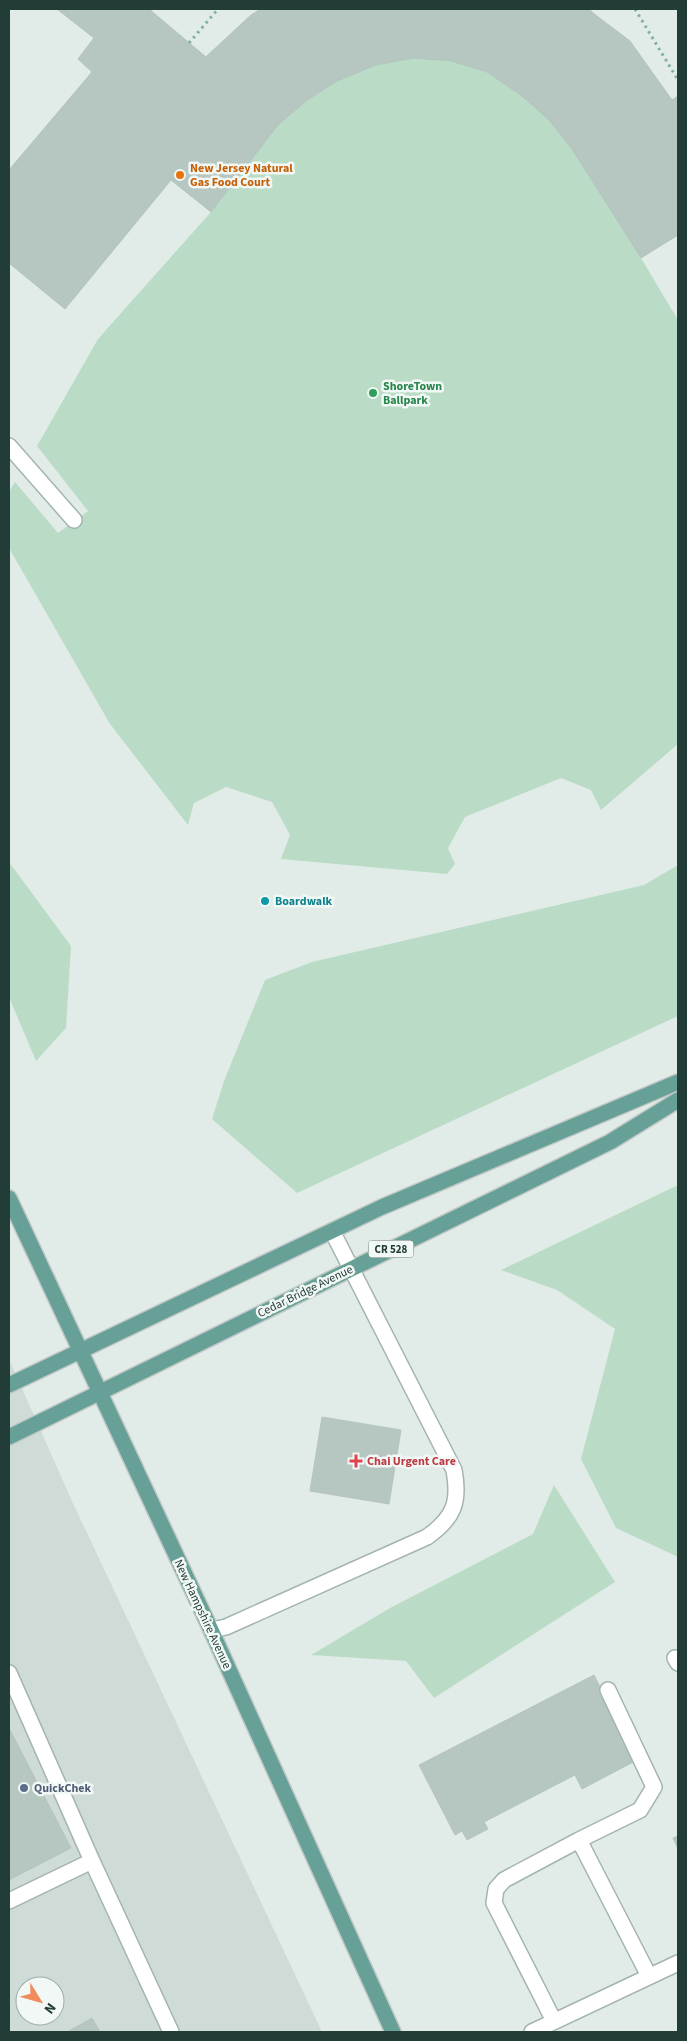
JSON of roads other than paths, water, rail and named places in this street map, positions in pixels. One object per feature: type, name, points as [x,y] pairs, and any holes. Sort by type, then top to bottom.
[{"type":"main road","points":[[9,1385],[382,1207],[678,1082]]},
{"type":"main road","name":"Cedar Bridge Avenue","points":[[9,1437],[610,1142],[678,1100]]},
{"type":"main road","name":"New Hampshire Avenue","points":[[9,1198],[212,1630],[393,2032]]},
{"type":"lane","points":[[9,446],[74,520]]},
{"type":"lane","points":[[212,1630],[226,1627],[427,1537],[442,1527],[455,1507],[458,1490],[454,1470],[332,1231]]},
{"type":"lane","points":[[9,1673],[92,1861],[172,2032]]},
{"type":"lane","points":[[554,2021],[494,1903],[496,1889],[504,1880],[640,1810],[654,1787],[608,1690]]},
{"type":"lane","points":[[579,1840],[649,1976]]},
{"type":"lane","points":[[9,1901],[92,1861]]},
{"type":"lane","points":[[532,2032],[678,1963]]},
{"type":"place","name":"New Jersey Natural Gas Food Court","points":[[180,175]]},
{"type":"place","name":"ShoreTown Ballpark","points":[[373,393]]},
{"type":"place","name":"Boardwalk","points":[[265,901]]},
{"type":"place","name":"Chai Urgent Care","points":[[356,1461]]},
{"type":"place","name":"QuickChek","points":[[24,1788]]}]
